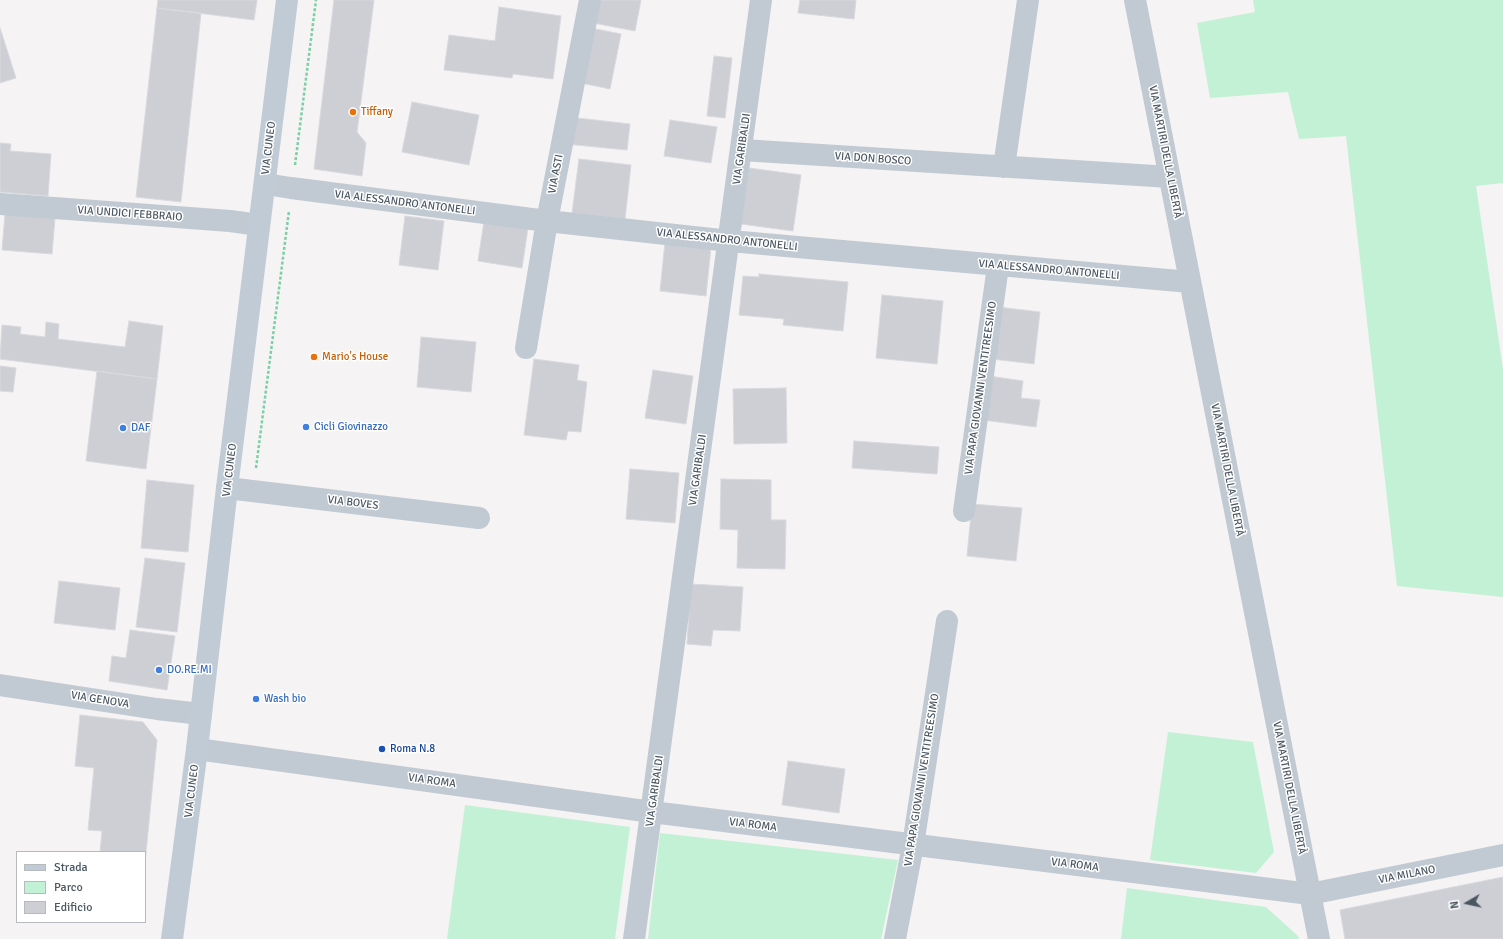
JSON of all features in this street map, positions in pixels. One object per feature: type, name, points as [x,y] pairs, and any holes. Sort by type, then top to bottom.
[{"type":"main road","name":"VIA CUNEO","points":[[172,939],[197,749],[227,488],[287,0]]},
{"type":"street","name":"VIA ASTI","points":[[526,348],[547,221],[590,0]]},
{"type":"street","name":"VIA GARIBALDI","points":[[634,939],[730,241],[761,0]]},
{"type":"street","points":[[1004,167],[1028,0]]},
{"type":"street","name":"VIA MARTIRI DELLA LIBERTÀ","points":[[1135,0],[1319,939]]},
{"type":"street","name":"VIA DON BOSCO","points":[[742,150],[1170,177]]},
{"type":"street","name":"VIA ALESSANDRO ANTONELLI","points":[[265,184],[547,221],[730,241],[1190,282]]},
{"type":"street","name":"VIA UNDICI FEBBRAIO","points":[[0,204],[230,221],[259,225]]},
{"type":"street","name":"VIA PAPA GIOVANNI VENTITREESIMO","points":[[964,511],[998,266]]},
{"type":"street","name":"VIA BOVES","points":[[227,488],[479,518]]},
{"type":"street","name":"VIA PAPA GIOVANNI VENTITREESIMO","points":[[895,939],[913,845],[947,621]]},
{"type":"street","name":"VIA GENOVA","points":[[0,685],[157,709],[201,714]]},
{"type":"street","name":"VIA ROMA","points":[[197,749],[652,812],[1310,894]]},
{"type":"street","name":"VIA MILANO","points":[[1310,894],[1503,856]]},
{"type":"green space","points":[[1253,0],[1503,0],[1503,183],[1476,186],[1503,369],[1503,597],[1397,586],[1346,136],[1299,139],[1288,92],[1210,98],[1197,23],[1255,12]]},
{"type":"green space","points":[[1168,732],[1253,742],[1274,852],[1256,873],[1150,860]]},
{"type":"green space","points":[[465,805],[630,827],[615,939],[447,939]]},
{"type":"green space","points":[[660,833],[898,860],[881,939],[648,939]]},
{"type":"green space","points":[[1127,888],[1266,907],[1298,936],[1299,939],[1121,939]]},
{"type":"building","points":[[158,0],[257,0],[254,20],[157,8]]},
{"type":"building","points":[[334,0],[374,0],[357,132],[366,143],[362,176],[314,169]]},
{"type":"building","points":[[592,0],[641,0],[635,31],[588,22]]},
{"type":"building","points":[[800,0],[856,0],[854,19],[798,13]]},
{"type":"building","points":[[499,7],[561,16],[553,79],[513,74],[512,78],[444,70],[449,35],[495,41]]},
{"type":"building","points":[[157,8],[201,13],[181,202],[136,197]]},
{"type":"building","points":[[0,28],[16,78],[0,83]]},
{"type":"building","points":[[591,28],[621,34],[610,89],[581,83]]},
{"type":"building","points":[[714,56],[732,58],[725,118],[707,116]]},
{"type":"building","points":[[412,102],[479,115],[469,165],[402,152]]},
{"type":"building","points":[[569,117],[630,124],[627,150],[566,144]]},
{"type":"building","points":[[670,120],[717,127],[711,163],[664,156]]},
{"type":"building","points":[[0,143],[11,144],[10,151],[51,154],[48,196],[0,192]]},
{"type":"building","points":[[579,159],[631,165],[625,219],[572,213]]},
{"type":"building","points":[[749,168],[801,175],[793,231],[741,224]]},
{"type":"building","points":[[5,214],[55,218],[52,254],[2,250]]},
{"type":"building","points":[[405,216],[444,221],[438,270],[399,265]]},
{"type":"building","points":[[484,221],[528,228],[522,268],[478,261]]},
{"type":"building","points":[[665,242],[711,247],[706,296],[660,291]]},
{"type":"building","points":[[759,274],[848,282],[843,331],[783,325],[784,319],[739,315],[743,276],[759,277]]},
{"type":"building","points":[[882,295],[943,301],[937,364],[876,358]]},
{"type":"building","points":[[998,307],[1040,312],[1034,364],[992,359]]},
{"type":"building","points":[[129,321],[163,326],[157,379],[0,359],[2,325],[21,327],[20,334],[45,337],[46,322],[59,324],[58,339],[125,347]]},
{"type":"building","points":[[421,337],[476,342],[471,392],[417,387]]},
{"type":"building","points":[[534,359],[579,365],[577,380],[587,382],[581,432],[568,431],[566,440],[524,435]]},
{"type":"building","points":[[0,366],[16,368],[13,392],[0,391]]},
{"type":"building","points":[[653,370],[693,376],[686,424],[645,418]]},
{"type":"building","points":[[97,371],[157,379],[146,469],[86,461]]},
{"type":"building","points":[[989,376],[1023,381],[1021,398],[1040,400],[1036,427],[983,420]]},
{"type":"building","points":[[786,388],[787,443],[734,444],[733,389]]},
{"type":"building","points":[[854,441],[939,447],[937,474],[852,468]]},
{"type":"building","points":[[630,469],[679,473],[675,523],[626,519]]},
{"type":"building","points":[[721,479],[771,480],[771,520],[786,520],[785,569],[737,568],[738,530],[720,529]]},
{"type":"building","points":[[147,480],[194,485],[188,552],[141,548]]},
{"type":"building","points":[[972,504],[1022,508],[1016,561],[967,556]]},
{"type":"building","points":[[145,558],[185,563],[177,632],[136,627]]},
{"type":"building","points":[[59,581],[120,588],[115,630],[54,623]]},
{"type":"building","points":[[691,584],[743,587],[740,631],[713,630],[711,646],[687,644]]},
{"type":"building","points":[[130,630],[175,636],[167,690],[109,681],[112,656],[126,658]]},
{"type":"building","points":[[80,715],[143,722],[157,740],[146,853],[146,851],[100,851],[102,831],[88,830],[94,768],[75,766]]},
{"type":"building","points":[[788,761],[845,769],[839,813],[782,805]]},
{"type":"building","points":[[1503,877],[1503,939],[1345,939],[1340,910]]},
{"type":"place","name":"Tiffany","points":[[353,112]]},
{"type":"place","name":"Mario's House","points":[[314,357]]},
{"type":"place","name":"Cicli Giovinazzo","points":[[306,427]]},
{"type":"place","name":"DAF","points":[[123,428]]},
{"type":"place","name":"DO.RE.MI","points":[[159,670]]},
{"type":"place","name":"Wash bio","points":[[256,699]]},
{"type":"place","name":"Roma N.8","points":[[382,749]]}]
